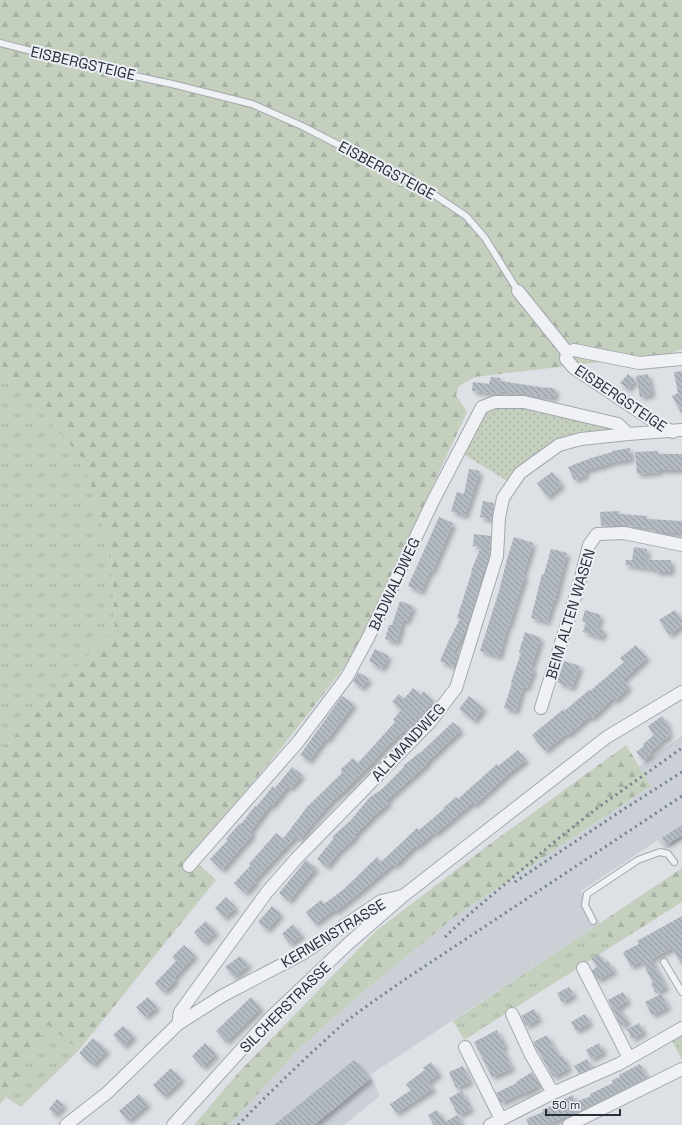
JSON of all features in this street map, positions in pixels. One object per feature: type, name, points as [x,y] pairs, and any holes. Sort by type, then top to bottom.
[{"type":"street","name":"EISBERGSTEIGE","points":[[518,291],[567,352],[566,359],[574,368],[656,423],[679,433]]},
{"type":"street","points":[[567,352],[574,350],[639,363],[682,359]]},
{"type":"street","name":"BADWALDWEG","points":[[189,866],[298,742],[347,677],[368,638],[433,501],[482,407],[495,402],[524,402],[618,424],[628,434]]},
{"type":"street","name":"ALLMANDWEG","points":[[178,1024],[180,1012],[248,916],[267,892],[296,858],[430,722],[456,688],[497,556],[499,518],[503,498],[520,473],[559,446],[581,440],[628,434],[679,433]]},
{"type":"street","name":"BEIM ALTEN WASEN","points":[[541,708],[581,578],[589,545],[597,534],[624,533],[682,544]]},
{"type":"street","name":"KERNENSTRASSE","points":[[66,1125],[107,1093],[178,1024],[222,996],[302,954],[382,901],[403,896],[607,737],[682,692]]},
{"type":"street","name":"SILCHERSTRASSE","points":[[173,1125],[271,1017],[349,943],[403,896]]},
{"type":"street","points":[[583,968],[629,1058]]},
{"type":"street","points":[[512,1014],[531,1055],[553,1093]]},
{"type":"street","points":[[465,1047],[496,1122],[553,1093],[619,1064],[682,1028]]},
{"type":"street","points":[[569,1125],[682,1069]]},
{"type":"lane","name":"EISBERGSTEIGE","points":[[0,44],[252,104],[302,126],[430,192],[466,216],[485,238],[518,291]]},
{"type":"lane","points":[[594,921],[585,905],[588,894],[638,860],[660,852],[668,854],[674,862]]},
{"type":"lane","points":[[664,962],[682,992]]},
{"type":"shaded area","points":[[682,736],[682,839],[665,850],[658,840],[581,891],[600,923],[370,1075],[380,1096],[344,1125],[229,1125],[298,1050],[352,1001],[457,915],[650,787],[638,767]]},
{"type":"green space","points":[[0,0],[682,0],[682,349],[669,354],[475,377],[459,386],[456,395],[467,412],[371,619],[346,665],[280,750],[216,826],[192,858],[216,880],[79,1050],[48,1025],[6,1097],[0,1104],[0,753],[115,626],[111,550],[82,458],[0,364]]},
{"type":"green space","points":[[0,364],[82,458],[111,550],[115,626],[0,753]]},
{"type":"green space","points":[[507,403],[597,423],[614,431],[568,438],[509,482],[463,454],[482,417],[492,407]]},
{"type":"green space","points":[[626,745],[651,786],[457,915],[352,1001],[298,1050],[229,1125],[194,1125],[239,1072],[376,931],[490,844]]},
{"type":"green space","points":[[682,868],[682,902],[614,945],[600,923]]},
{"type":"green space","points":[[600,923],[614,945],[464,1040],[453,1021]]},
{"type":"green space","points":[[48,1024],[79,1050],[21,1107],[6,1097]]},
{"type":"green space","points":[[682,1028],[682,1060],[669,1035]]},
{"type":"building","points":[[682,371],[682,414],[672,396],[678,393],[674,372]]},
{"type":"building","points":[[628,374],[635,380],[628,389],[620,383]]},
{"type":"building","points":[[648,374],[652,394],[640,397],[636,376]]},
{"type":"building","points":[[491,377],[500,378],[500,381],[556,389],[554,398],[500,391],[499,394],[472,391],[473,382],[489,384]]},
{"type":"building","points":[[630,448],[631,459],[609,463],[585,470],[586,475],[574,480],[568,467],[612,451]]},
{"type":"building","points":[[658,451],[658,454],[682,454],[682,470],[659,470],[659,472],[637,474],[635,452]]},
{"type":"building","points":[[469,469],[480,471],[465,516],[451,511],[457,492],[464,494]]},
{"type":"building","points":[[552,472],[562,485],[547,497],[537,483]]},
{"type":"building","points":[[483,501],[494,503],[491,520],[480,517]]},
{"type":"building","points":[[619,511],[619,514],[647,516],[647,519],[682,521],[682,533],[660,533],[653,531],[653,528],[628,526],[628,524],[601,526],[600,512]]},
{"type":"building","points":[[439,517],[453,523],[432,572],[430,571],[421,592],[408,586]]},
{"type":"building","points":[[474,534],[491,536],[489,557],[479,583],[480,584],[466,629],[454,652],[459,655],[453,667],[440,661],[460,619],[457,618],[471,571],[481,547],[473,546]]},
{"type":"building","points":[[514,537],[533,543],[523,575],[525,576],[509,626],[508,625],[499,657],[480,651]]},
{"type":"building","points":[[634,547],[647,549],[646,560],[671,560],[671,572],[655,572],[655,569],[625,565],[626,560],[632,560]]},
{"type":"building","points":[[551,549],[567,553],[555,600],[554,599],[547,622],[531,618],[542,574],[544,574]]},
{"type":"building","points":[[400,601],[413,606],[407,621],[403,620],[397,642],[385,639],[389,625],[392,625]]},
{"type":"building","points":[[585,610],[601,615],[597,628],[604,630],[602,638],[583,632],[586,622],[582,621]]},
{"type":"building","points":[[675,610],[682,620],[682,626],[669,635],[659,620]]},
{"type":"building","points":[[525,632],[541,638],[531,668],[534,669],[527,688],[523,687],[516,711],[504,708],[521,653],[519,652]]},
{"type":"building","points":[[636,645],[647,658],[623,680],[629,687],[615,701],[613,698],[592,718],[590,716],[568,735],[567,733],[545,751],[532,735],[565,708],[563,712],[589,690],[590,691],[624,662],[620,658]]},
{"type":"building","points":[[375,649],[389,656],[382,669],[369,661]]},
{"type":"building","points":[[564,661],[580,666],[572,688],[557,682]]},
{"type":"building","points":[[358,672],[369,679],[362,688],[353,682]]},
{"type":"building","points":[[413,688],[421,695],[424,691],[433,701],[407,732],[404,730],[344,791],[333,800],[300,839],[296,836],[254,881],[256,882],[245,893],[234,883],[250,866],[249,864],[276,833],[283,839],[307,807],[342,773],[341,769],[353,758],[358,763],[395,722],[393,720],[401,710],[392,702],[399,694],[404,699]]},
{"type":"building","points":[[342,696],[354,704],[309,761],[300,755]]},
{"type":"building","points":[[469,696],[484,708],[474,721],[459,709]]},
{"type":"building","points":[[662,716],[669,726],[667,728],[670,733],[667,735],[669,736],[658,744],[659,745],[650,752],[651,754],[643,760],[636,752],[654,735],[648,726]]},
{"type":"building","points":[[453,722],[461,730],[427,762],[428,763],[387,800],[389,803],[355,835],[356,836],[337,854],[327,867],[317,859],[334,838],[332,837],[351,820],[369,798],[382,789],[404,767],[403,766],[420,753]]},
{"type":"building","points":[[518,750],[526,760],[474,805],[472,803],[435,834],[434,832],[417,847],[416,845],[395,866],[393,864],[335,912],[333,910],[315,924],[306,912],[321,900],[324,904],[344,889],[377,857],[381,862],[417,828],[419,830],[456,797],[458,799],[497,764],[498,766]]},
{"type":"building","points":[[292,767],[302,775],[291,788],[288,786],[272,806],[270,805],[250,832],[253,834],[222,870],[210,859],[228,840],[226,839],[240,823],[241,824],[255,806],[256,807],[273,786],[275,788]]},
{"type":"building","points":[[682,825],[682,835],[666,845],[662,838]]},
{"type":"building","points":[[306,860],[316,868],[289,901],[279,893]]},
{"type":"building","points":[[226,897],[236,908],[224,918],[215,908]]},
{"type":"building","points":[[272,906],[281,914],[267,930],[258,922]]},
{"type":"building","points":[[682,916],[682,965],[672,948],[651,959],[666,987],[656,993],[651,984],[653,983],[642,961],[631,967],[623,952],[639,944],[637,941]]},
{"type":"building","points":[[206,921],[216,932],[204,943],[194,932]]},
{"type":"building","points":[[293,924],[302,935],[290,944],[282,934]]},
{"type":"building","points":[[184,945],[195,955],[174,978],[176,980],[164,992],[155,983],[176,961],[172,957]]},
{"type":"building","points":[[598,953],[605,963],[608,961],[614,971],[597,980],[592,970],[597,967],[591,958]]},
{"type":"building","points":[[240,956],[249,965],[234,977],[225,967]]},
{"type":"building","points":[[569,987],[574,995],[562,1002],[557,993]]},
{"type":"building","points":[[623,992],[628,1001],[618,1007],[628,1022],[621,1026],[608,1000]]},
{"type":"building","points":[[661,994],[668,1007],[652,1015],[645,1002]]},
{"type":"building","points":[[148,997],[157,1007],[145,1017],[136,1007]]},
{"type":"building","points":[[251,997],[261,1008],[226,1042],[216,1031]]},
{"type":"building","points":[[534,1009],[539,1019],[526,1026],[521,1016]]},
{"type":"building","points":[[585,1014],[590,1023],[576,1031],[571,1022]]},
{"type":"building","points":[[639,1023],[644,1032],[632,1039],[627,1029]]},
{"type":"building","points":[[123,1026],[134,1036],[124,1046],[113,1035]]},
{"type":"building","points":[[497,1030],[505,1046],[502,1048],[512,1068],[492,1077],[474,1042]]},
{"type":"building","points":[[547,1035],[559,1057],[562,1055],[569,1068],[553,1077],[533,1042]]},
{"type":"building","points":[[93,1038],[107,1050],[93,1065],[79,1053]]},
{"type":"building","points":[[205,1043],[216,1054],[203,1067],[192,1056]]},
{"type":"building","points":[[599,1043],[604,1052],[591,1059],[586,1050]]},
{"type":"building","points":[[587,1059],[592,1068],[579,1073],[574,1066]]},
{"type":"building","points":[[354,1060],[370,1079],[314,1125],[274,1125]]},
{"type":"building","points":[[431,1062],[439,1074],[428,1082],[433,1089],[396,1113],[390,1104],[411,1090],[406,1084],[425,1070],[423,1068]]},
{"type":"building","points":[[640,1064],[647,1078],[565,1118],[564,1117],[546,1125],[529,1125],[526,1119],[543,1112],[542,1110],[573,1095],[576,1102],[591,1096],[590,1094],[613,1083],[612,1080],[620,1077],[619,1075]]},
{"type":"building","points":[[463,1066],[470,1082],[456,1088],[449,1072]]},
{"type":"building","points":[[171,1068],[182,1079],[164,1096],[153,1085]]},
{"type":"building","points":[[532,1072],[539,1086],[501,1103],[496,1093],[517,1083],[516,1082]]},
{"type":"building","points":[[462,1091],[471,1109],[458,1115],[449,1098]]},
{"type":"building","points":[[139,1094],[148,1104],[128,1121],[119,1111]]},
{"type":"building","points":[[57,1099],[64,1105],[55,1115],[49,1109]]},
{"type":"building","points":[[437,1110],[445,1122],[457,1115],[463,1125],[434,1125],[428,1115]]},
{"type":"railway","points":[[445,937],[465,918],[559,838],[596,809],[682,748]]},
{"type":"railway","points":[[515,882],[682,772]]},
{"type":"railway","points":[[238,1125],[302,1061],[357,1013],[404,980],[682,796]]}]
